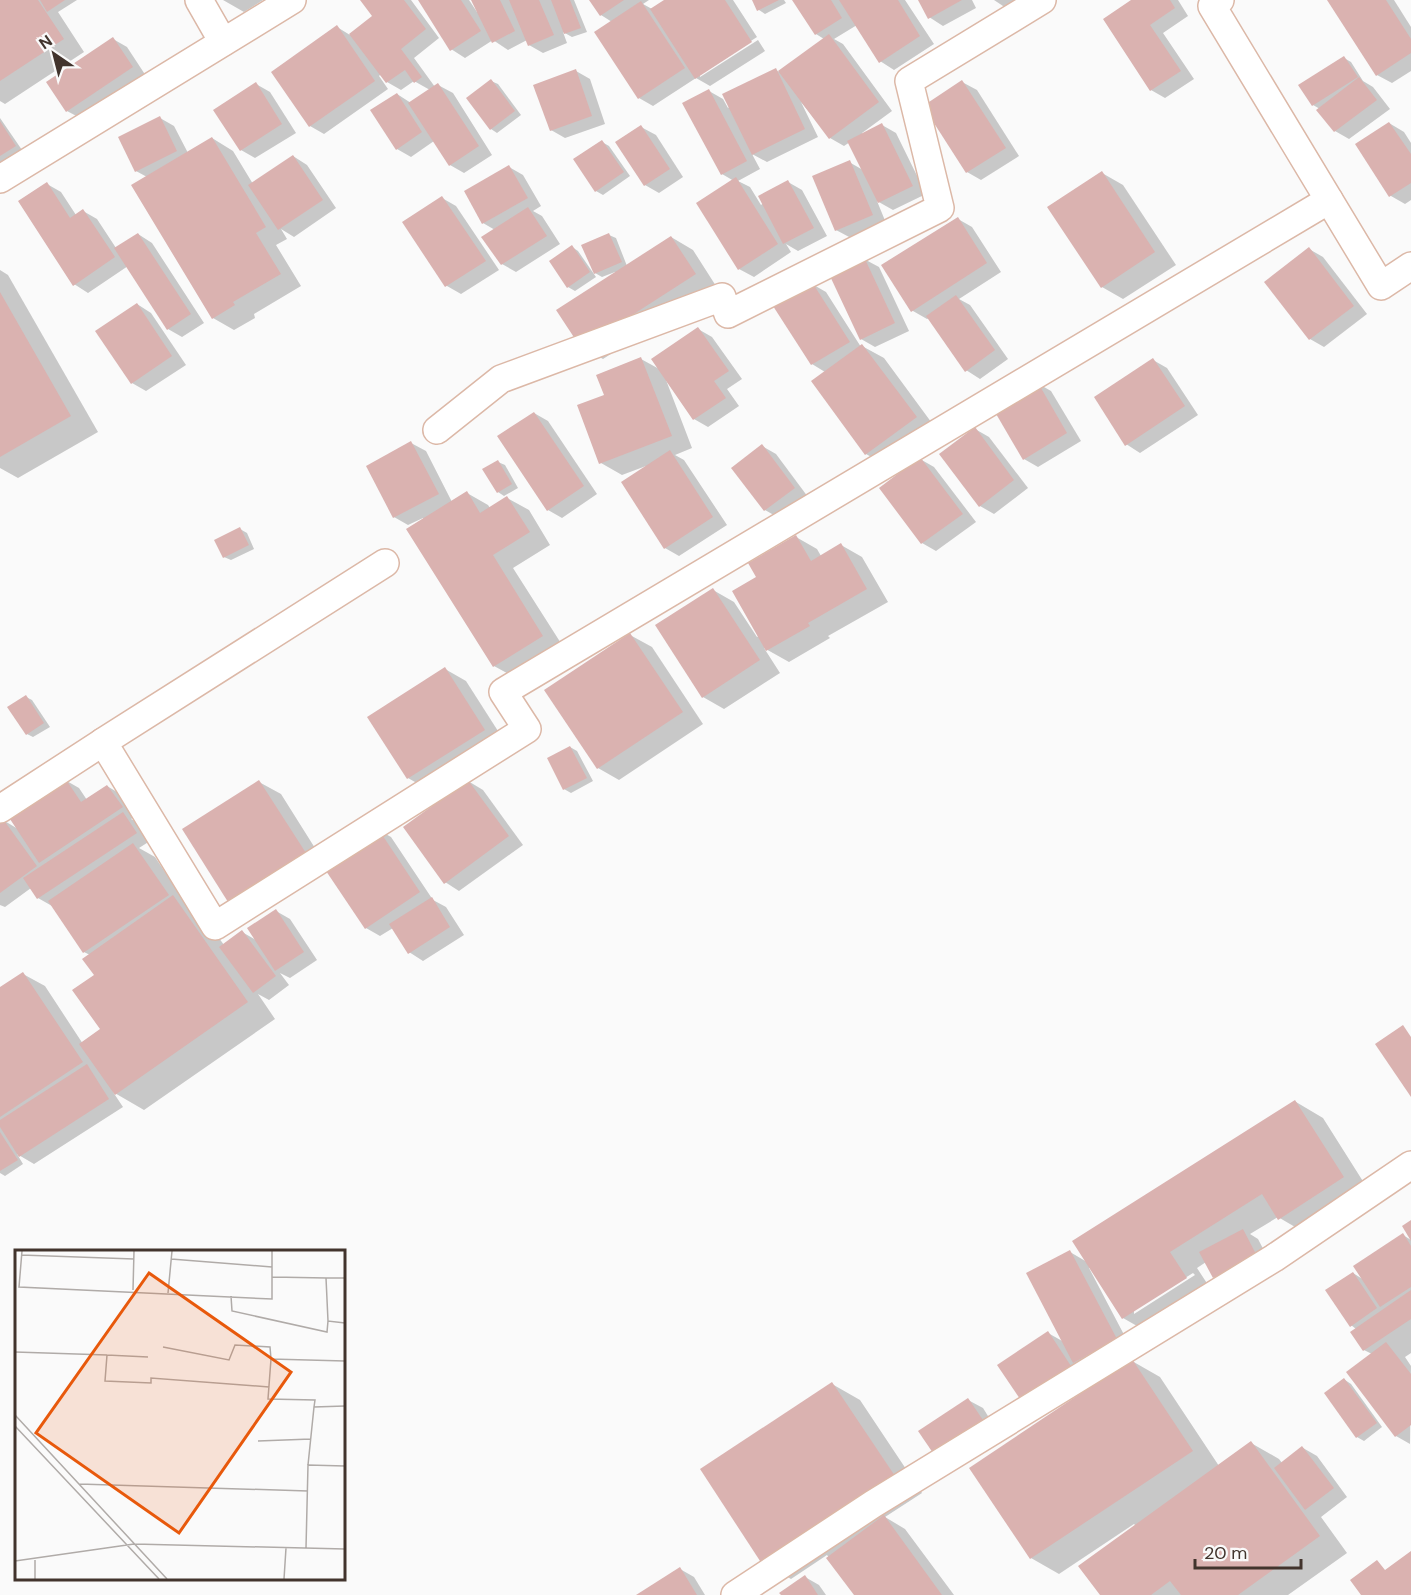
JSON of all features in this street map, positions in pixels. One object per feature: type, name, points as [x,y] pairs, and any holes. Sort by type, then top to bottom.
[{"type":"street","points":[[199,0],[223,42]]},
{"type":"street","points":[[0,179],[292,0]]},
{"type":"street","points":[[437,430],[501,378],[722,297],[728,314],[940,208],[909,81],[1042,0]]},
{"type":"street","points":[[1213,2],[1381,286],[1411,266]]},
{"type":"street","points":[[103,742],[215,926],[527,729],[502,692],[1329,200]]},
{"type":"street","points":[[0,809],[385,563]]},
{"type":"street","points":[[735,1595],[873,1504],[1274,1258],[1411,1166]]},
{"type":"building","points":[[0,0],[38,0],[64,39],[0,81]]},
{"type":"building","points":[[40,0],[65,0],[47,12]]},
{"type":"building","points":[[360,0],[404,0],[426,29],[401,49],[422,77],[414,83],[405,70],[386,83],[349,34],[372,16]]},
{"type":"building","points":[[418,0],[461,0],[481,31],[450,51]]},
{"type":"building","points":[[471,0],[500,0],[515,31],[492,43]]},
{"type":"building","points":[[509,0],[539,0],[554,35],[528,46]]},
{"type":"building","points":[[551,0],[570,0],[581,28],[564,34]]},
{"type":"building","points":[[589,0],[624,0],[600,16]]},
{"type":"building","points":[[664,0],[725,0],[752,42],[695,79],[650,9]]},
{"type":"building","points":[[752,0],[779,0],[757,11]]},
{"type":"building","points":[[792,0],[831,0],[842,18],[815,35]]},
{"type":"building","points":[[839,0],[898,0],[920,36],[879,63]]},
{"type":"building","points":[[918,0],[962,0],[928,19]]},
{"type":"building","points":[[1131,0],[1170,0],[1175,8],[1150,25],[1181,71],[1150,91],[1103,19]]},
{"type":"building","points":[[1327,0],[1386,0],[1411,39],[1411,53],[1376,76]]},
{"type":"building","points":[[641,1],[685,68],[638,99],[594,32]]},
{"type":"building","points":[[337,25],[375,81],[309,127],[271,72]]},
{"type":"building","points":[[829,34],[879,102],[829,139],[778,71]]},
{"type":"building","points":[[113,37],[133,67],[66,112],[46,82]]},
{"type":"building","points":[[1344,56],[1358,77],[1312,106],[1298,85]]},
{"type":"building","points":[[776,68],[805,129],[752,155],[722,94]]},
{"type":"building","points":[[576,69],[592,116],[550,131],[533,85]]},
{"type":"building","points":[[1359,77],[1377,100],[1334,132],[1316,110]]},
{"type":"building","points":[[491,79],[515,111],[490,130],[466,98]]},
{"type":"building","points":[[962,80],[1006,148],[966,173],[923,106]]},
{"type":"building","points":[[256,82],[282,124],[240,151],[213,110]]},
{"type":"building","points":[[438,83],[479,146],[449,166],[408,103]]},
{"type":"building","points":[[709,89],[747,161],[721,175],[682,103]]},
{"type":"building","points":[[397,93],[422,132],[396,150],[370,110]]},
{"type":"building","points":[[160,116],[177,151],[135,172],[118,137]]},
{"type":"building","points":[[0,121],[16,146],[0,156]]},
{"type":"building","points":[[1389,122],[1411,154],[1411,183],[1389,197],[1355,144]]},
{"type":"building","points":[[882,123],[913,186],[878,203],[847,141]]},
{"type":"building","points":[[641,125],[670,169],[644,186],[615,142]]},
{"type":"building","points":[[212,137],[266,227],[256,233],[281,274],[233,302],[235,305],[212,319],[131,185]]},
{"type":"building","points":[[602,140],[624,172],[595,192],[573,159]]},
{"type":"building","points":[[293,155],[323,200],[278,230],[248,185]]},
{"type":"building","points":[[850,160],[873,215],[835,231],[812,176]]},
{"type":"building","points":[[509,165],[528,198],[482,224],[464,191]]},
{"type":"building","points":[[1102,171],[1155,252],[1101,288],[1047,207]]},
{"type":"building","points":[[736,177],[778,244],[738,270],[696,203]]},
{"type":"building","points":[[788,180],[814,228],[783,244],[758,196]]},
{"type":"building","points":[[47,182],[70,218],[83,209],[115,257],[73,286],[18,201]]},
{"type":"building","points":[[442,196],[486,261],[445,287],[402,222]]},
{"type":"building","points":[[528,207],[547,236],[501,265],[481,237]]},
{"type":"building","points":[[958,217],[987,263],[911,312],[881,265]]},
{"type":"building","points":[[138,233],[191,314],[167,330],[114,248]]},
{"type":"building","points":[[609,233],[622,262],[594,274],[581,245]]},
{"type":"building","points":[[671,236],[696,274],[581,348],[556,310]]},
{"type":"building","points":[[572,245],[590,272],[567,288],[549,261]]},
{"type":"building","points":[[1309,247],[1354,306],[1309,340],[1264,282]]},
{"type":"building","points":[[864,257],[895,323],[860,340],[829,274]]},
{"type":"building","points":[[812,282],[850,342],[811,365],[773,306]]},
{"type":"building","points":[[0,292],[71,416],[0,457]]},
{"type":"building","points":[[956,295],[995,350],[965,372],[926,316]]},
{"type":"building","points":[[137,303],[172,356],[131,384],[95,331]]},
{"type":"building","points":[[698,327],[729,371],[714,381],[726,398],[693,420],[651,359]]},
{"type":"building","points":[[862,344],[917,417],[865,455],[811,381]]},
{"type":"building","points":[[641,357],[672,436],[599,464],[577,405],[604,395],[596,375]]},
{"type":"building","points":[[1153,358],[1185,406],[1125,446],[1094,397]]},
{"type":"building","points":[[1037,381],[1067,433],[1023,460],[992,407]]},
{"type":"building","points":[[534,412],[584,486],[547,511],[497,436]]},
{"type":"building","points":[[975,427],[1014,480],[979,507],[939,454]]},
{"type":"building","points":[[411,441],[439,494],[393,518],[366,466]]},
{"type":"building","points":[[762,444],[795,488],[764,511],[731,468]]},
{"type":"building","points":[[670,450],[713,517],[664,549],[621,482]]},
{"type":"building","points":[[920,457],[963,514],[921,544],[879,488]]},
{"type":"building","points":[[498,460],[512,484],[497,493],[482,469]]},
{"type":"building","points":[[467,491],[480,513],[507,496],[530,532],[493,555],[543,636],[493,667],[406,529]]},
{"type":"building","points":[[240,527],[249,545],[223,558],[214,540]]},
{"type":"building","points":[[796,535],[811,561],[841,543],[867,589],[808,623],[810,626],[766,651],[732,591],[756,577],[748,563]]},
{"type":"building","points":[[713,588],[760,660],[702,698],[655,625]]},
{"type":"building","points":[[630,633],[683,712],[597,769],[544,690]]},
{"type":"building","points":[[445,667],[485,730],[407,779],[367,717]]},
{"type":"building","points":[[26,695],[44,723],[26,735],[7,707]]},
{"type":"building","points":[[570,746],[587,778],[563,790],[547,758]]},
{"type":"building","points":[[65,778],[81,802],[107,785],[123,807],[39,863],[8,816]]},
{"type":"building","points":[[259,780],[306,853],[228,902],[182,829]]},
{"type":"building","points":[[468,780],[509,836],[444,884],[403,827]]},
{"type":"building","points":[[123,812],[137,833],[37,899],[23,878]]},
{"type":"building","points":[[3,819],[37,866],[0,893],[0,821]]},
{"type":"building","points":[[377,827],[420,892],[365,929],[322,865]]},
{"type":"building","points":[[133,843],[169,895],[83,953],[48,901]]},
{"type":"building","points":[[173,895],[248,1002],[115,1095],[79,1044],[100,1029],[72,990],[94,975],[82,959]]},
{"type":"building","points":[[432,897],[450,927],[408,954],[389,924]]},
{"type":"building","points":[[276,909],[304,952],[275,971],[247,928]]},
{"type":"building","points":[[242,930],[276,976],[253,993],[219,947]]},
{"type":"building","points":[[23,972],[83,1062],[0,1117],[0,987]]},
{"type":"building","points":[[1403,1025],[1411,1037],[1411,1097],[1375,1044]]},
{"type":"building","points":[[87,1064],[109,1099],[19,1157],[0,1127],[0,1120]]},
{"type":"building","points":[[1295,1100],[1344,1177],[1278,1220],[1262,1194],[1170,1252],[1187,1278],[1122,1319],[1072,1241]]},
{"type":"building","points":[[0,1132],[18,1160],[0,1171]]},
{"type":"building","points":[[1411,1220],[1411,1241],[1402,1226]]},
{"type":"building","points":[[1243,1229],[1257,1256],[1213,1278],[1199,1252]]},
{"type":"building","points":[[1403,1233],[1411,1246],[1411,1287],[1380,1307],[1353,1266]]},
{"type":"building","points":[[1070,1250],[1117,1339],[1073,1363],[1026,1273]]},
{"type":"building","points":[[1353,1272],[1377,1308],[1350,1327],[1325,1290]]},
{"type":"building","points":[[1411,1290],[1411,1319],[1363,1351],[1350,1332]]},
{"type":"building","points":[[1048,1331],[1071,1366],[1020,1399],[997,1365]]},
{"type":"building","points":[[1386,1342],[1411,1374],[1411,1425],[1395,1437],[1346,1372]]},
{"type":"building","points":[[1132,1359],[1193,1451],[1030,1559],[969,1468]]},
{"type":"building","points":[[1344,1378],[1377,1423],[1356,1438],[1324,1393]]},
{"type":"building","points":[[832,1382],[895,1476],[762,1564],[700,1469]]},
{"type":"building","points":[[968,1398],[983,1420],[933,1453],[918,1431]]},
{"type":"building","points":[[1251,1441],[1320,1536],[1238,1595],[1181,1595],[1170,1581],[1151,1595],[1100,1595],[1078,1566]]},
{"type":"building","points":[[1302,1446],[1334,1488],[1305,1510],[1274,1468]]},
{"type":"building","points":[[884,1515],[942,1595],[854,1595],[826,1558]]},
{"type":"building","points":[[1411,1551],[1411,1595],[1361,1595],[1350,1580],[1377,1560],[1385,1570]]},
{"type":"building","points":[[680,1567],[697,1595],[636,1595]]},
{"type":"building","points":[[805,1575],[818,1595],[781,1595],[779,1593]]}]
